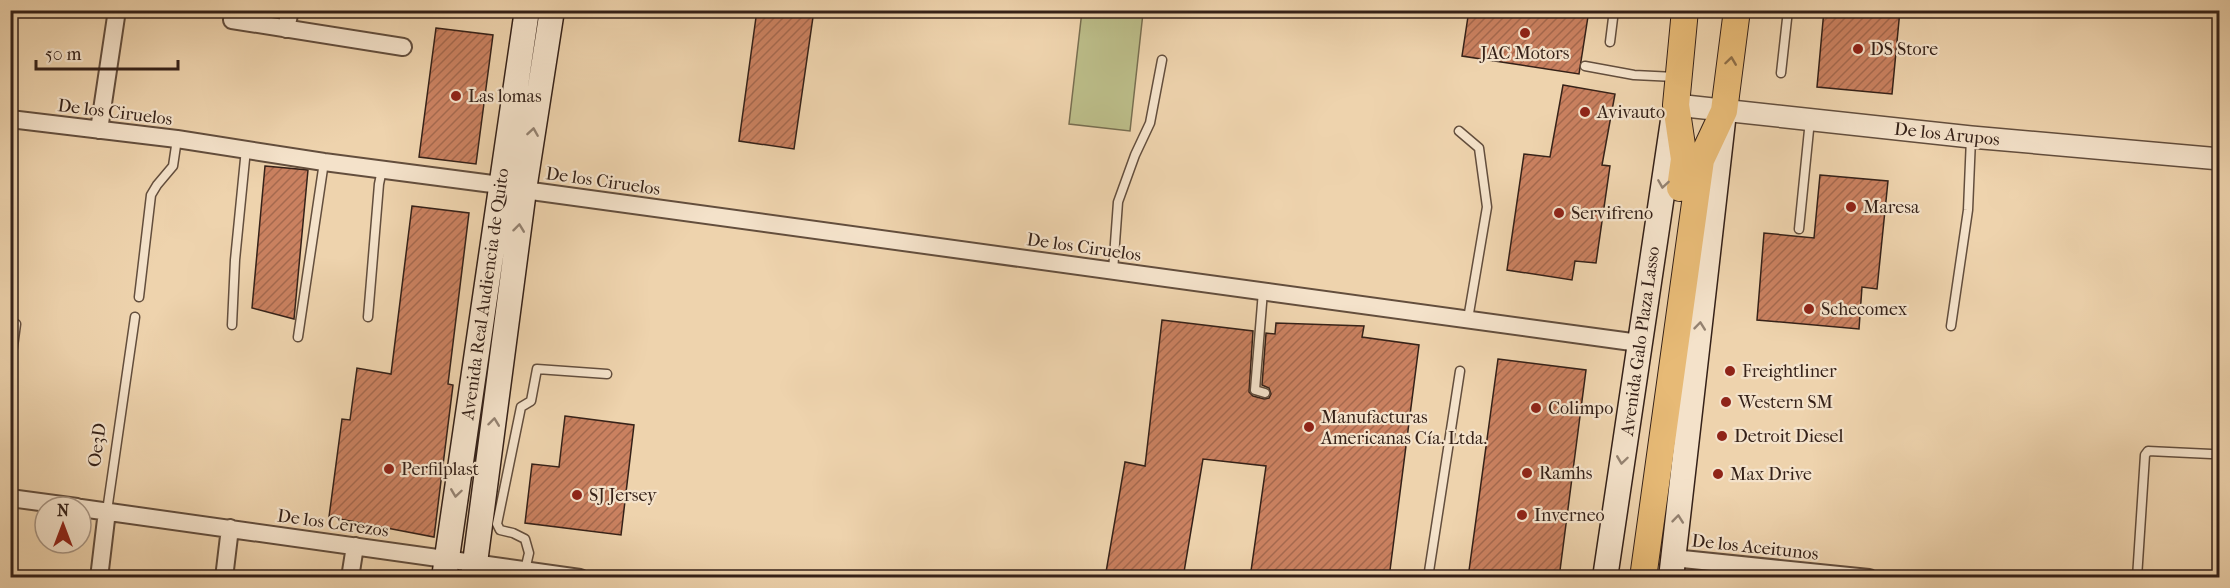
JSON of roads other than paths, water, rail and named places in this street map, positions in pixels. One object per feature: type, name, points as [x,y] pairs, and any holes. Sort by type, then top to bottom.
[{"type":"main road","name":"Avenida Real Audiencia de Quito","points":[[446,568],[527,10]]},
{"type":"main road","name":"Avenida Real Audiencia de Quito","points":[[474,570],[524,190],[552,10]]},
{"type":"main road","name":"Avenida Galo Plaza Lasso","points":[[1605,578],[1676,105],[1685,10]]},
{"type":"main road","name":"Avenida Galo Plaza Lasso","points":[[1672,568],[1737,10]]},
{"type":"main road","name":"Avenida Galo Plaza Lasso","points":[[1628,578],[1684,159],[1676,105]]},
{"type":"main road","name":"Avenida Galo Plaza Lasso","points":[[1643,578],[1701,160],[1724,111]]},
{"type":"street","points":[[99,130],[117,10]]},
{"type":"street","points":[[286,28],[290,10]]},
{"type":"street","points":[[232,20],[403,47]]},
{"type":"street","name":"De los Arupos","points":[[1676,105],[1971,137],[2220,159]]},
{"type":"street","name":"De los Ciruelos","points":[[10,119],[177,139],[324,162],[500,185]]},
{"type":"street","name":"De los Ciruelos","points":[[524,190],[1639,343]]},
{"type":"street","name":"De los Cerezos","points":[[10,498],[33,501]]},
{"type":"street","name":"De los Cerezos","points":[[93,509],[355,546],[446,568],[525,570],[580,578]]},
{"type":"street","name":"Oe3D","points":[[99,578],[107,511]]},
{"type":"street","points":[[224,578],[230,528]]},
{"type":"street","points":[[350,578],[355,546]]},
{"type":"street","name":"De los Aceitunos","points":[[1672,568],[1869,578]]},
{"type":"lane","points":[[1610,42],[1614,10]]},
{"type":"lane","points":[[1781,73],[1788,10]]},
{"type":"lane","points":[[1113,271],[1118,202],[1135,155],[1150,123],[1162,60]]},
{"type":"lane","points":[[1586,66],[1634,75],[1678,77]]},
{"type":"lane","points":[[1799,229],[1810,120]]},
{"type":"lane","points":[[1459,131],[1479,148],[1487,207],[1468,320]]},
{"type":"lane","points":[[1951,326],[1968,210],[1971,137]]},
{"type":"lane","points":[[139,297],[151,195],[173,166],[177,139]]},
{"type":"lane","points":[[232,326],[235,260],[246,149]]},
{"type":"lane","points":[[298,337],[324,162]]},
{"type":"lane","points":[[368,317],[382,170]]},
{"type":"lane","points":[[1263,291],[1255,390],[1265,393]]},
{"type":"lane","name":"Oe3D","points":[[107,511],[135,317]]},
{"type":"lane","points":[[10,369],[16,324]]},
{"type":"lane","points":[[525,570],[529,553],[525,539],[500,530],[497,524],[521,407],[531,401],[537,369],[607,374]]},
{"type":"lane","points":[[1428,578],[1460,371]]},
{"type":"lane","points":[[2137,578],[2145,454],[2148,451],[2211,454]]},
{"type":"place","name":"JAC Motors","points":[[1525,33]]},
{"type":"place","name":"DS Store","points":[[1858,49]]},
{"type":"place","name":"Las lomas","points":[[456,96]]},
{"type":"place","name":"Avivauto","points":[[1585,112]]},
{"type":"place","name":"Maresa","points":[[1851,207]]},
{"type":"place","name":"Servifreno","points":[[1559,213]]},
{"type":"place","name":"Schecomex","points":[[1809,309]]},
{"type":"place","name":"Freightliner","points":[[1730,371]]},
{"type":"place","name":"Western SM","points":[[1726,402]]},
{"type":"place","name":"Colimpo","points":[[1536,408]]},
{"type":"place","name":"Manufacturas Americanas Cía. Ltda.","points":[[1309,427]]},
{"type":"place","name":"Detroit Diesel","points":[[1722,436]]},
{"type":"place","name":"Perfilplast","points":[[389,469]]},
{"type":"place","name":"Ramhs","points":[[1527,473]]},
{"type":"place","name":"Max Drive","points":[[1718,474]]},
{"type":"place","name":"SJ Jersey","points":[[577,495]]},
{"type":"place","name":"Inverneo","points":[[1522,515]]}]
